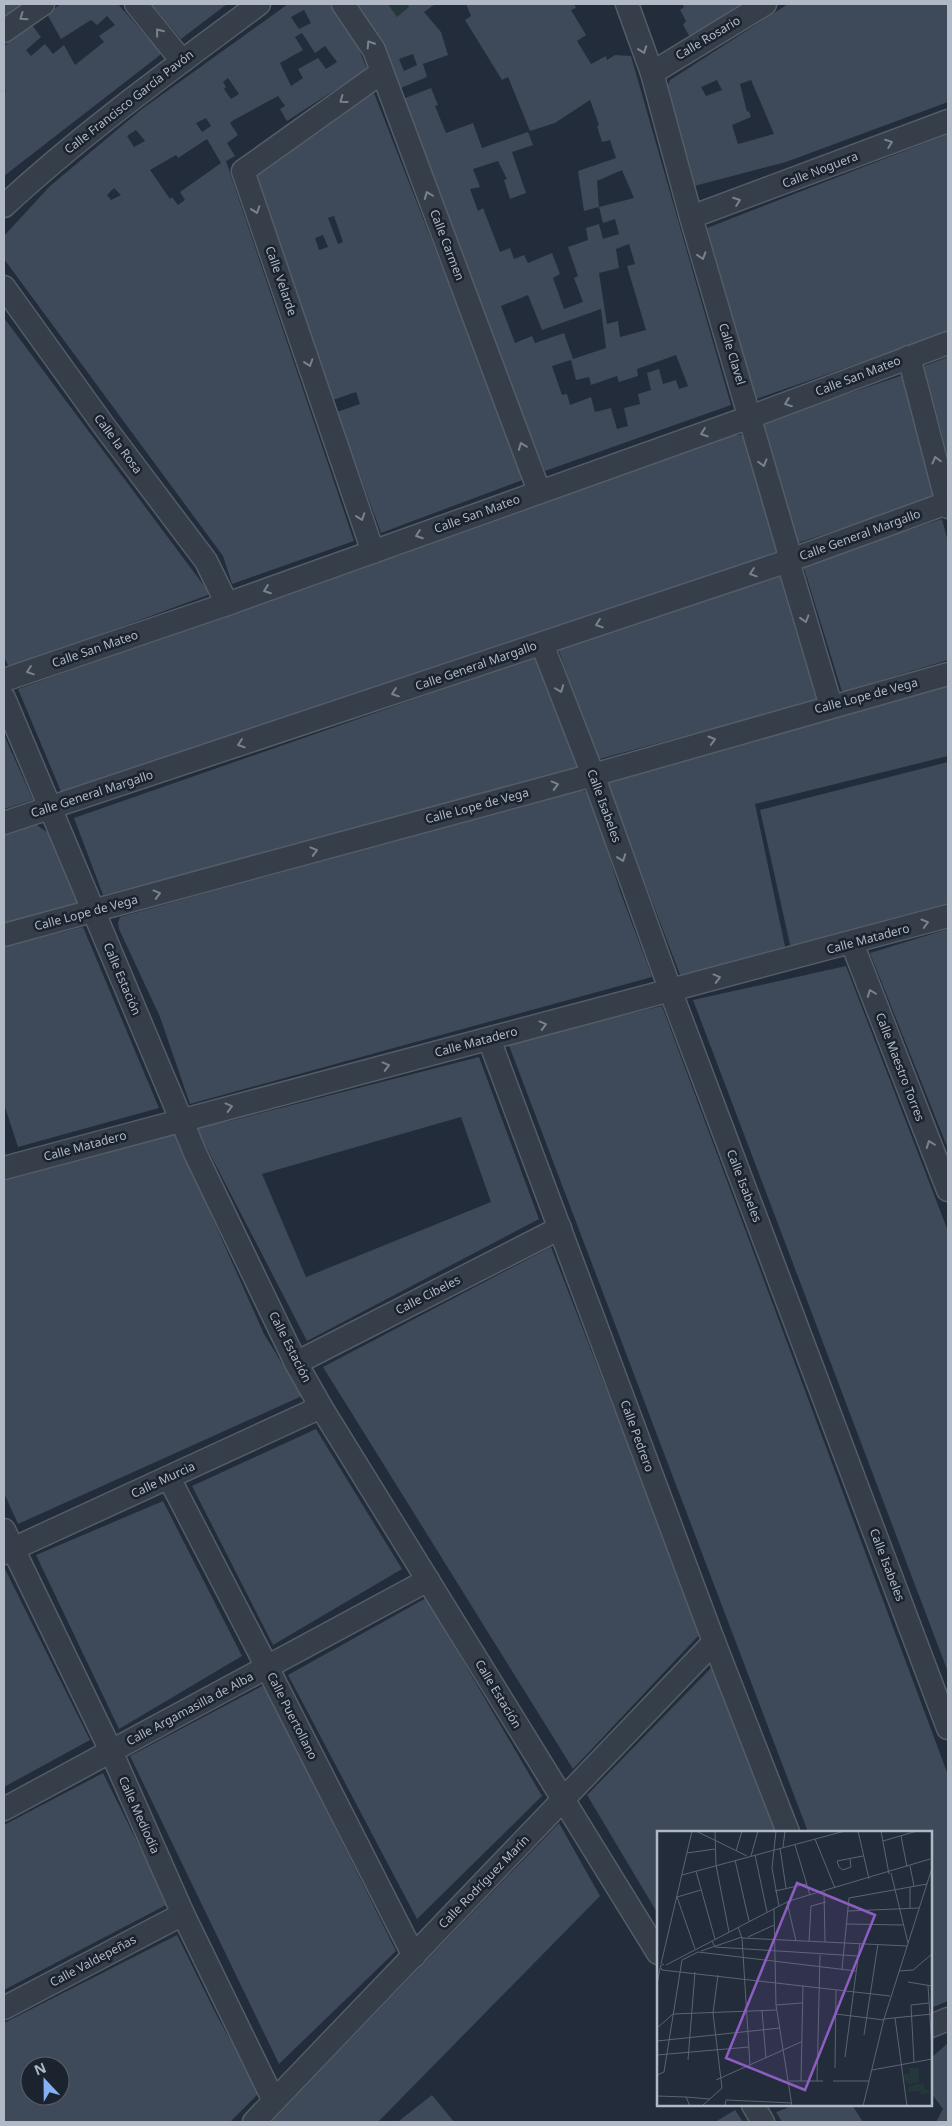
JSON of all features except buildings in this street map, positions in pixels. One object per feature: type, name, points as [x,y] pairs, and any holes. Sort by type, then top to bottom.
[{"type":"street","points":[[4,31],[43,4]]},
{"type":"street","points":[[136,4],[182,61]]},
{"type":"street","name":"Calle Francisco García Pavón","points":[[4,206],[79,140],[259,4]]},
{"type":"street","name":"Calle Carmen","points":[[343,4],[374,50],[539,491]]},
{"type":"street","name":"Calle Clavel","points":[[627,4],[652,73],[691,217],[788,549],[788,561],[832,706]]},
{"type":"street","name":"Calle Rosario","points":[[652,73],[765,4]]},
{"type":"street","name":"Calle Velarde","points":[[373,552],[243,171],[382,72]]},
{"type":"street","name":"Calle Noguera","points":[[691,217],[948,121]]},
{"type":"street","name":"Calle la Rosa","points":[[4,287],[104,426],[206,561],[227,604]]},
{"type":"street","name":"Calle San Mateo","points":[[4,680],[227,604],[750,417],[948,344]]},
{"type":"street","points":[[909,357],[948,505]]},
{"type":"street","name":"Calle General Margallo","points":[[4,823],[542,644],[948,505]]},
{"type":"street","name":"Calle Isabeles","points":[[542,644],[593,774],[670,990],[948,1728]]},
{"type":"street","name":"Calle Lope de Vega","points":[[4,935],[593,774],[948,674]]},
{"type":"street","name":"Calle Estación","points":[[4,698],[196,1155],[296,1362],[321,1407],[657,1951]]},
{"type":"street","name":"Calle Matadero","points":[[4,1168],[181,1119],[852,944],[948,916]]},
{"type":"street","name":"Calle Maestro Torres","points":[[852,944],[948,1190]]},
{"type":"street","name":"Calle Pedrero","points":[[489,1039],[714,1642],[788,1831]]},
{"type":"street","name":"Calle Cibeles","points":[[296,1362],[560,1228]]},
{"type":"street","name":"Calle Murcia","points":[[7,1544],[169,1478],[321,1407]]},
{"type":"street","name":"Calle Puertollano","points":[[169,1478],[414,1956]]},
{"type":"street","name":"Calle Mediodía","points":[[7,1544],[111,1751],[183,1914],[274,2101]]},
{"type":"street","name":"Calle Argamasilla de Alba","points":[[4,1808],[428,1580]]},
{"type":"street","name":"Calle Rodríguez Marín","points":[[254,2122],[714,1642]]},
{"type":"street","name":"Calle Valdepeñas","points":[[4,2008],[183,1914]]},
{"type":"street","points":[[932,2026],[948,2019]]},
{"type":"street","points":[[754,2106],[763,2122]]},
{"type":"green space","points":[[388,4],[407,4],[409,7],[397,17]]}]
